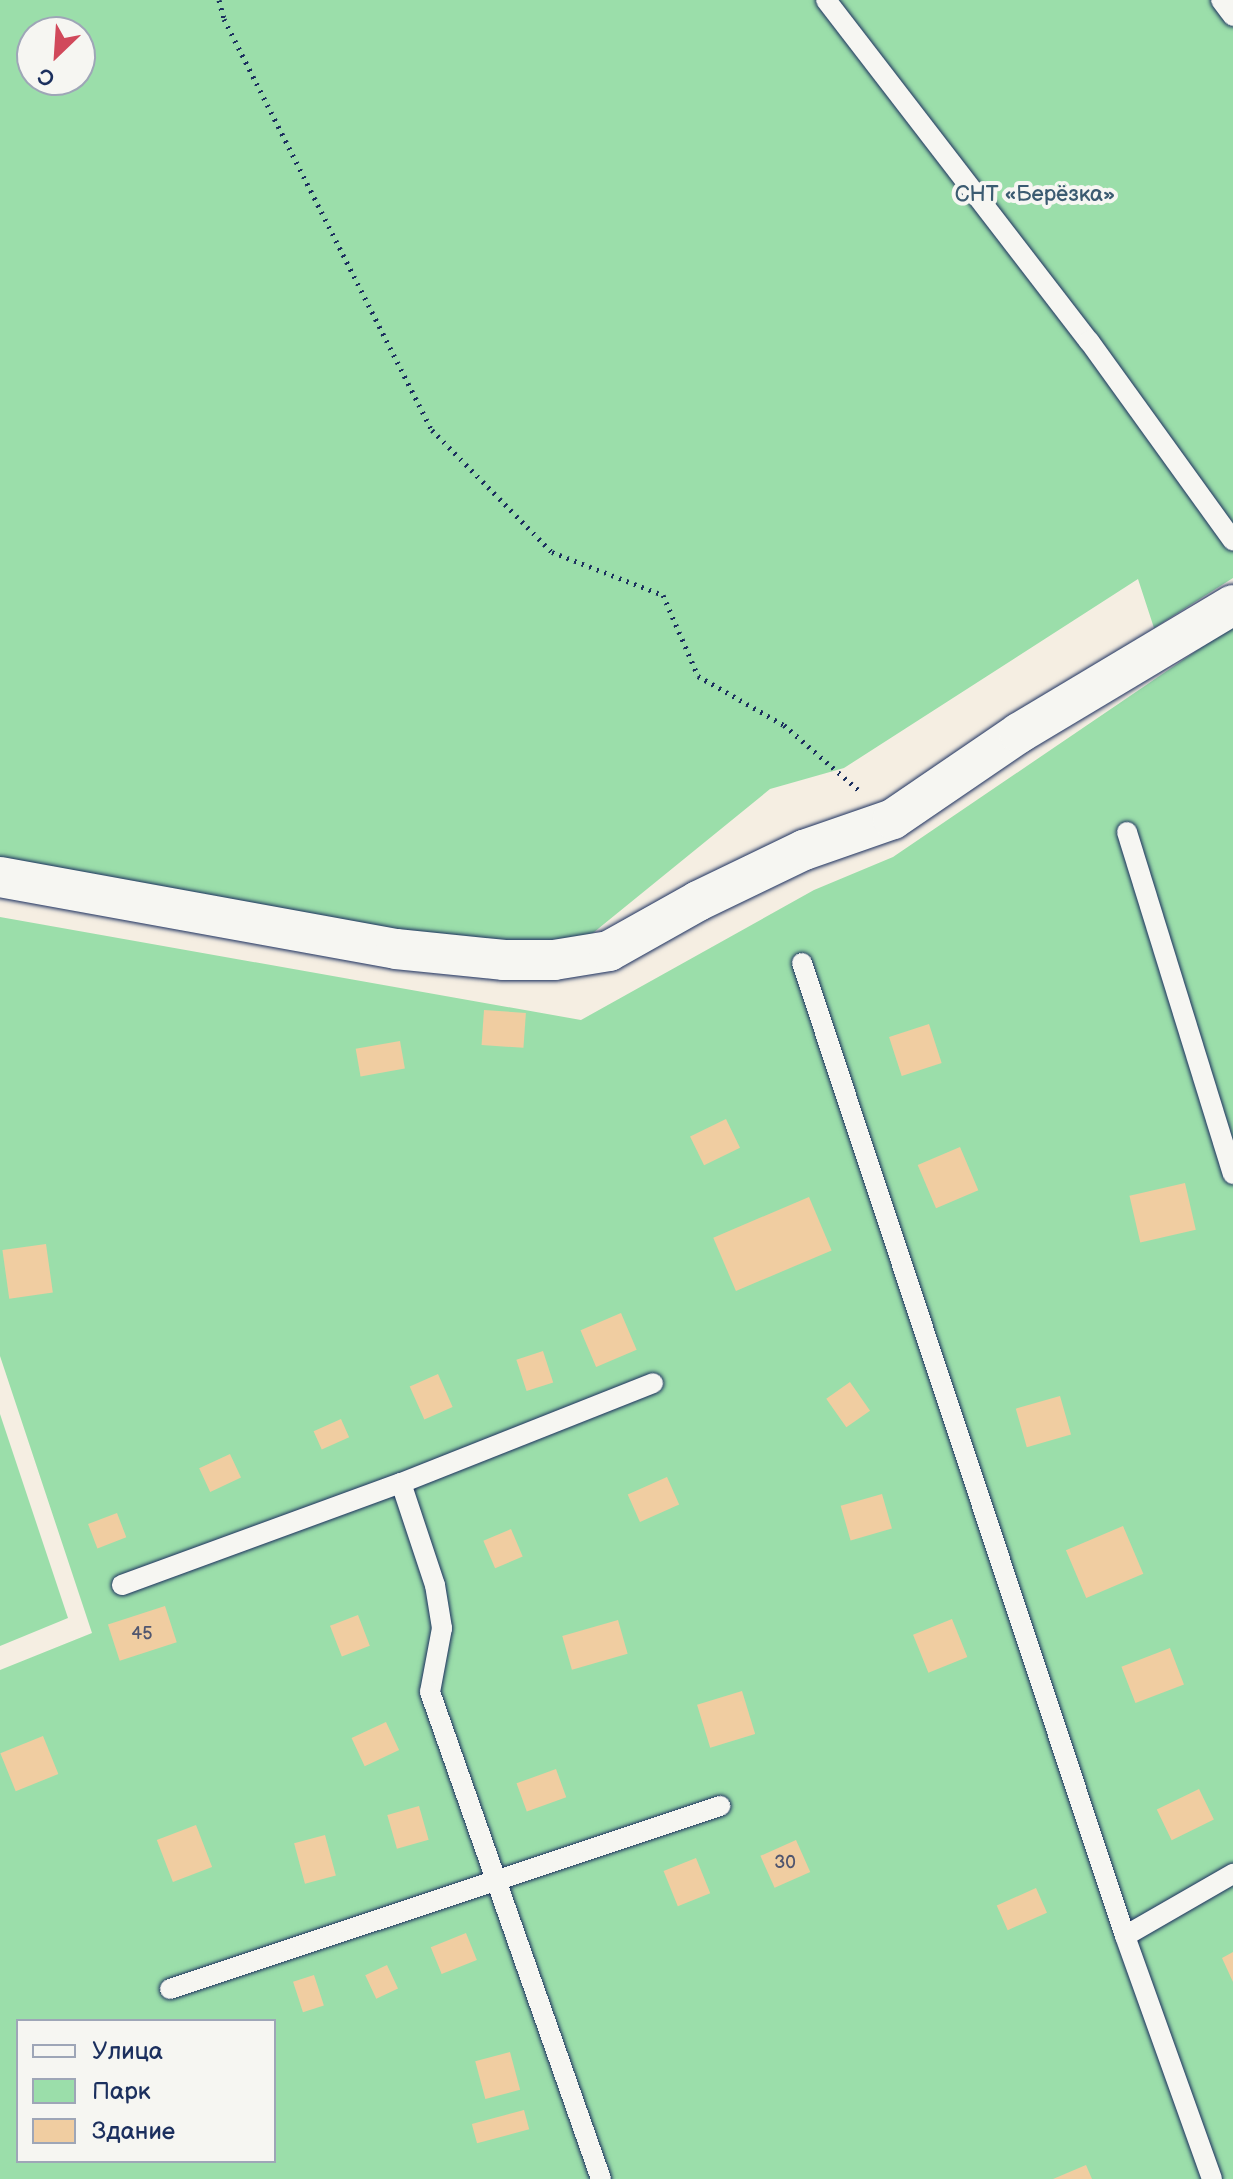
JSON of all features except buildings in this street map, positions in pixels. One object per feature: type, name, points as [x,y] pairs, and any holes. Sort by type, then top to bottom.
[{"type":"street","points":[[0,877],[396,949],[554,960],[609,951],[698,901],[804,850],[893,819],[1019,733],[1227,613]]},
{"type":"lane","points":[[826,0],[1089,341],[1233,541]]},
{"type":"lane","points":[[1221,0],[1233,16]]},
{"type":"lane","points":[[1127,832],[1233,1174]]},
{"type":"lane","points":[[802,963],[1125,1936],[1212,2179]]},
{"type":"lane","points":[[122,1585],[401,1483],[653,1383]]},
{"type":"lane","points":[[401,1483],[435,1585],[442,1628],[430,1692],[601,2179]]},
{"type":"lane","points":[[170,1989],[495,1878],[720,1806]]},
{"type":"lane","points":[[1125,1936],[1233,1874]]},
{"type":"path","points":[[219,0],[224,19],[432,430],[552,552],[663,595],[698,676],[784,725],[893,819]]},
{"type":"green space","name":"СНТ «Берёзка»","points":[[0,0],[1229,0],[1233,6],[1233,578],[1154,628],[1138,579],[844,768],[770,789],[588,937],[475,946],[0,863]]},
{"type":"green space","points":[[1233,626],[1233,2179],[0,2179],[0,1670],[92,1633],[0,1356],[0,917],[581,1020],[814,890],[893,857]]},
{"type":"green space","points":[[0,1414],[68,1618],[0,1646]]}]
